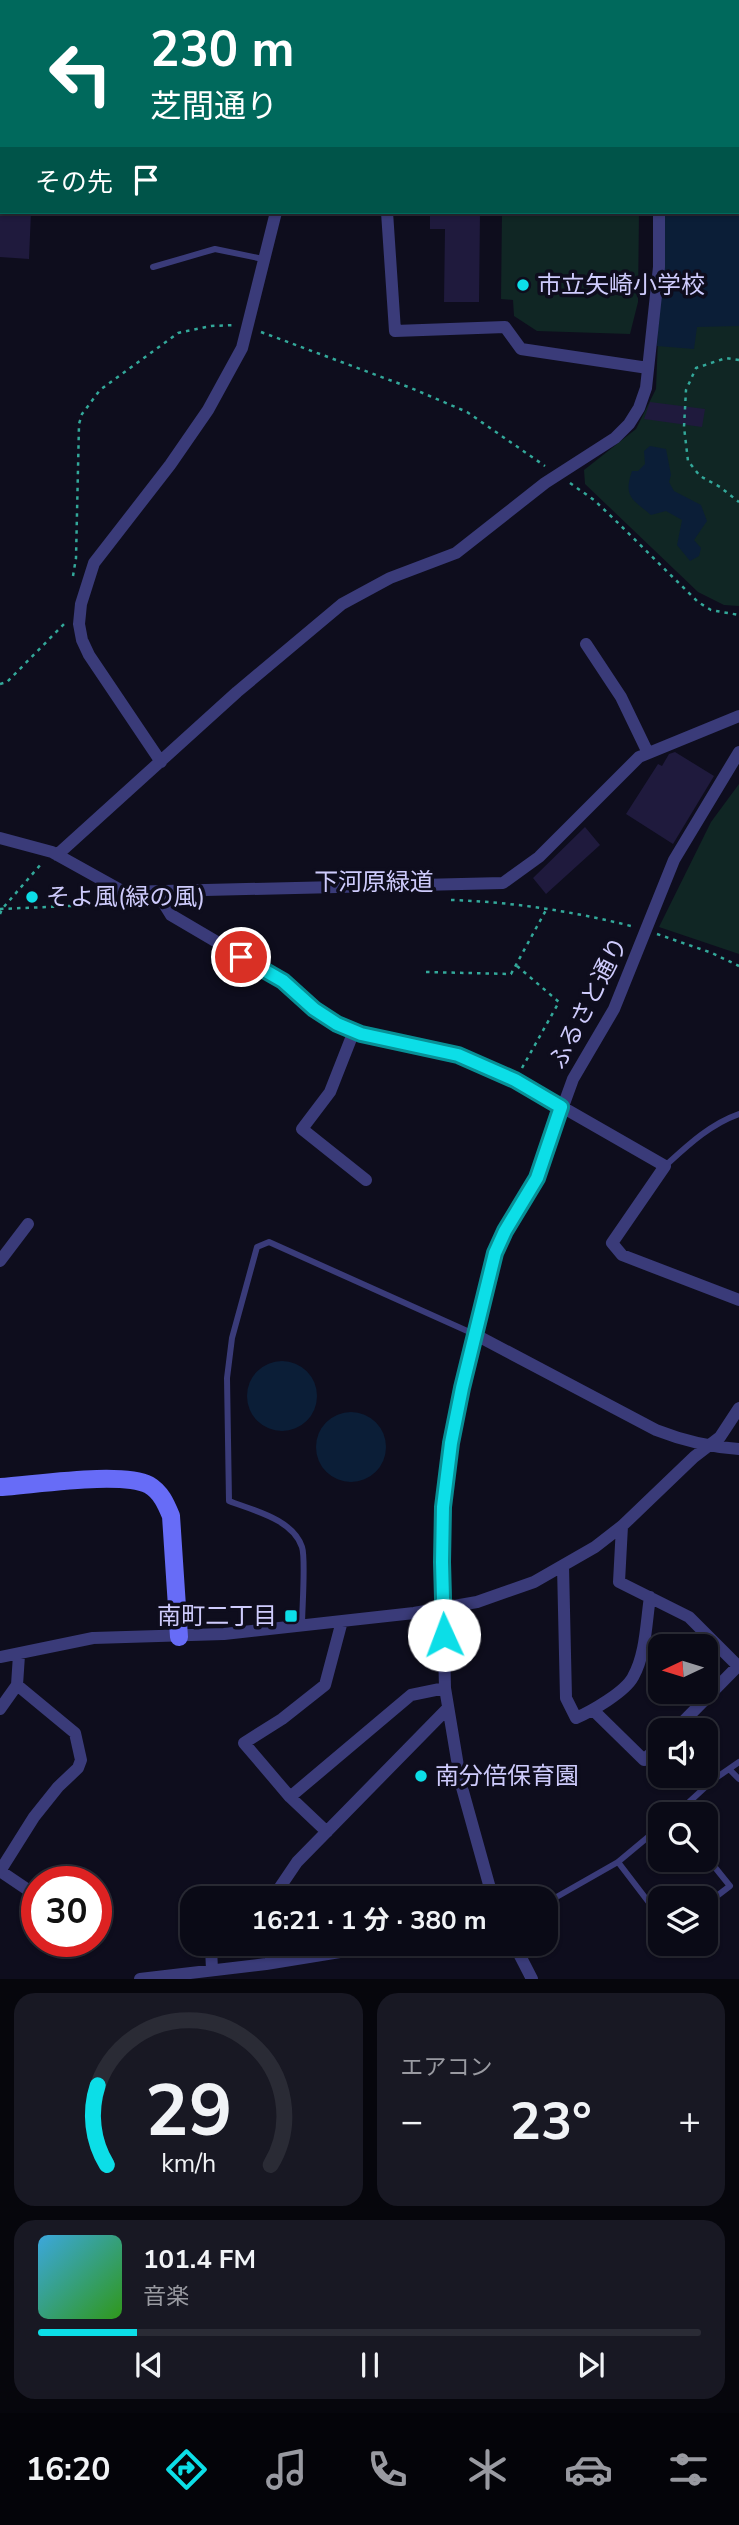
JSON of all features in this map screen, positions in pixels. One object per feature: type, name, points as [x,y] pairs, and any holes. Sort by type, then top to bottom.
[{"type":"street","points":[[161,762],[89,655],[80,632],[80,604],[94,563],[140,505],[208,410],[242,348],[275,214]]},
{"type":"street","points":[[387,214],[395,331],[505,327],[521,349],[648,368]]},
{"type":"street","points":[[54,853],[161,762],[237,692],[342,604],[390,579],[456,553],[559,474],[615,438],[629,424],[639,408],[646,388],[659,267],[659,214]]},
{"type":"street","points":[[586,644],[621,697],[648,753]]},
{"type":"street","points":[[0,838],[54,853],[124,892],[503,883],[539,857],[639,757],[739,716]]},
{"type":"street","name":"ふるさと通り","points":[[489,1886],[461,1784],[445,1688],[443,1507],[451,1443],[495,1253],[537,1178],[573,1079],[614,1009],[674,860],[739,751]]},
{"type":"street","points":[[160,891],[171,915],[283,981],[314,1009],[337,1024],[354,1031],[458,1055],[515,1080],[665,1166],[611,1243],[622,1255],[739,1300]]},
{"type":"street","points":[[354,1031],[330,1092],[302,1129],[366,1180]]},
{"type":"street","points":[[0,1261],[28,1224]]},
{"type":"street","points":[[476,1335],[656,1430],[708,1447],[739,1448]]},
{"type":"street","points":[[0,1657],[93,1638],[179,1637],[342,1621],[443,1609],[477,1602],[534,1582],[622,1526],[694,1457],[720,1437],[739,1408]]},
{"type":"street","points":[[0,1487],[107,1479],[131,1480],[149,1486],[163,1498],[171,1516],[179,1637]]},
{"type":"street","points":[[622,1526],[619,1582],[689,1617],[738,1667],[687,1718]]},
{"type":"street","points":[[563,1566],[566,1698],[576,1718],[593,1710],[632,1680],[640,1662],[650,1597]]},
{"type":"street","points":[[327,1832],[290,1797],[244,1743],[325,1685],[342,1621]]},
{"type":"street","points":[[0,1709],[17,1685],[19,1655]]},
{"type":"street","points":[[17,1685],[75,1732],[81,1760],[78,1768],[58,1787],[34,1817],[0,1871],[21,1885]]},
{"type":"street","points":[[290,1797],[411,1695],[445,1688]]},
{"type":"street","points":[[281,1886],[297,1862],[447,1709]]},
{"type":"street","points":[[593,1710],[644,1760],[648,1756]]},
{"type":"street","points":[[211,1956],[212,1970]]},
{"type":"street","points":[[140,1979],[315,1956]]},
{"type":"street","points":[[520,1956],[532,1979]]},
{"type":"street","points":[[266,1964],[266,1979]]},
{"type":"lane","points":[[153,267],[215,249],[264,259]]},
{"type":"lane","points":[[665,1166],[690,1143],[727,1118],[739,1114]]},
{"type":"lane","points":[[302,1625],[302,1547],[293,1533],[275,1520],[229,1501],[227,1378],[232,1338],[257,1247],[269,1242],[476,1335]]},
{"type":"lane","points":[[690,1802],[739,1762]]},
{"type":"lane","points":[[729,1769],[739,1779]]},
{"type":"lane","points":[[558,1896],[618,1863],[648,1837]]},
{"type":"lane","points":[[618,1863],[648,1902]]},
{"type":"lane","points":[[718,1871],[730,1886],[718,1895]]},
{"type":"path","points":[[73,580],[76,558],[79,424],[82,414],[100,390],[178,333],[211,326],[237,325],[278,337],[467,412],[594,500],[698,602],[711,610],[739,615]]},
{"type":"path","points":[[739,360],[726,358],[696,368],[686,390],[684,428],[688,461],[700,476],[739,502]]},
{"type":"path","points":[[0,684],[7,682],[66,622],[67,634]]},
{"type":"path","points":[[1,910],[54,853]]},
{"type":"path","name":"下河原緑道","points":[[448,900],[503,901],[586,915],[647,930],[712,953],[739,966]]},
{"type":"path","points":[[1,910],[123,904]]},
{"type":"path","points":[[426,972],[511,974],[546,908]]},
{"type":"path","points":[[515,1080],[559,1002],[517,966]]},
{"type":"green space","points":[[502,214],[639,214],[638,302],[630,334],[537,331],[514,316],[513,300],[501,299]]},
{"type":"green space","points":[[663,214],[739,214],[739,606],[724,605],[698,592],[585,484],[584,470],[636,429],[656,389]]},
{"type":"green space","points":[[739,784],[739,954],[659,927],[711,822]]},
{"type":"water","points":[[665,214],[739,214],[739,326],[697,327],[694,349],[657,346]]},
{"type":"water","points":[[650,446],[666,449],[671,475],[669,482],[674,491],[701,505],[707,521],[694,540],[701,548],[699,556],[690,561],[677,545],[682,520],[666,511],[651,515],[634,501],[629,492],[632,471],[638,471],[645,464],[644,451]]},
{"type":"water","points":[[282,1361],[301,1367],[311,1377],[317,1396],[311,1415],[301,1425],[282,1431],[263,1425],[253,1415],[247,1396],[253,1377],[263,1367]]},
{"type":"water","points":[[351,1412],[376,1422],[386,1447],[376,1472],[351,1482],[326,1472],[316,1447],[326,1422]]},
{"type":"building","points":[[0,214],[31,214],[29,259],[0,257]]},
{"type":"building","points":[[430,214],[480,214],[479,302],[444,302],[445,229],[430,229]]},
{"type":"building","points":[[650,402],[705,409],[702,427],[644,419]]},
{"type":"building","points":[[675,752],[714,776],[673,844],[626,814],[658,764],[662,766],[669,754]]},
{"type":"building","points":[[585,827],[600,845],[546,894],[533,878]]},
{"type":"place","name":"市立矢崎小学校","points":[[523,285]]},
{"type":"place","name":"そよ風(緑の風)","points":[[32,897]]},
{"type":"place","name":"南町二丁目","points":[[291,1616]]},
{"type":"place","name":"南分倍保育園","points":[[421,1776]]},
{"type":"route","points":[[241,957],[283,981],[314,1009],[337,1024],[361,1034],[458,1055],[515,1080],[561,1107],[537,1178],[495,1253],[462,1388],[451,1443],[443,1507],[444,1635]]}]
